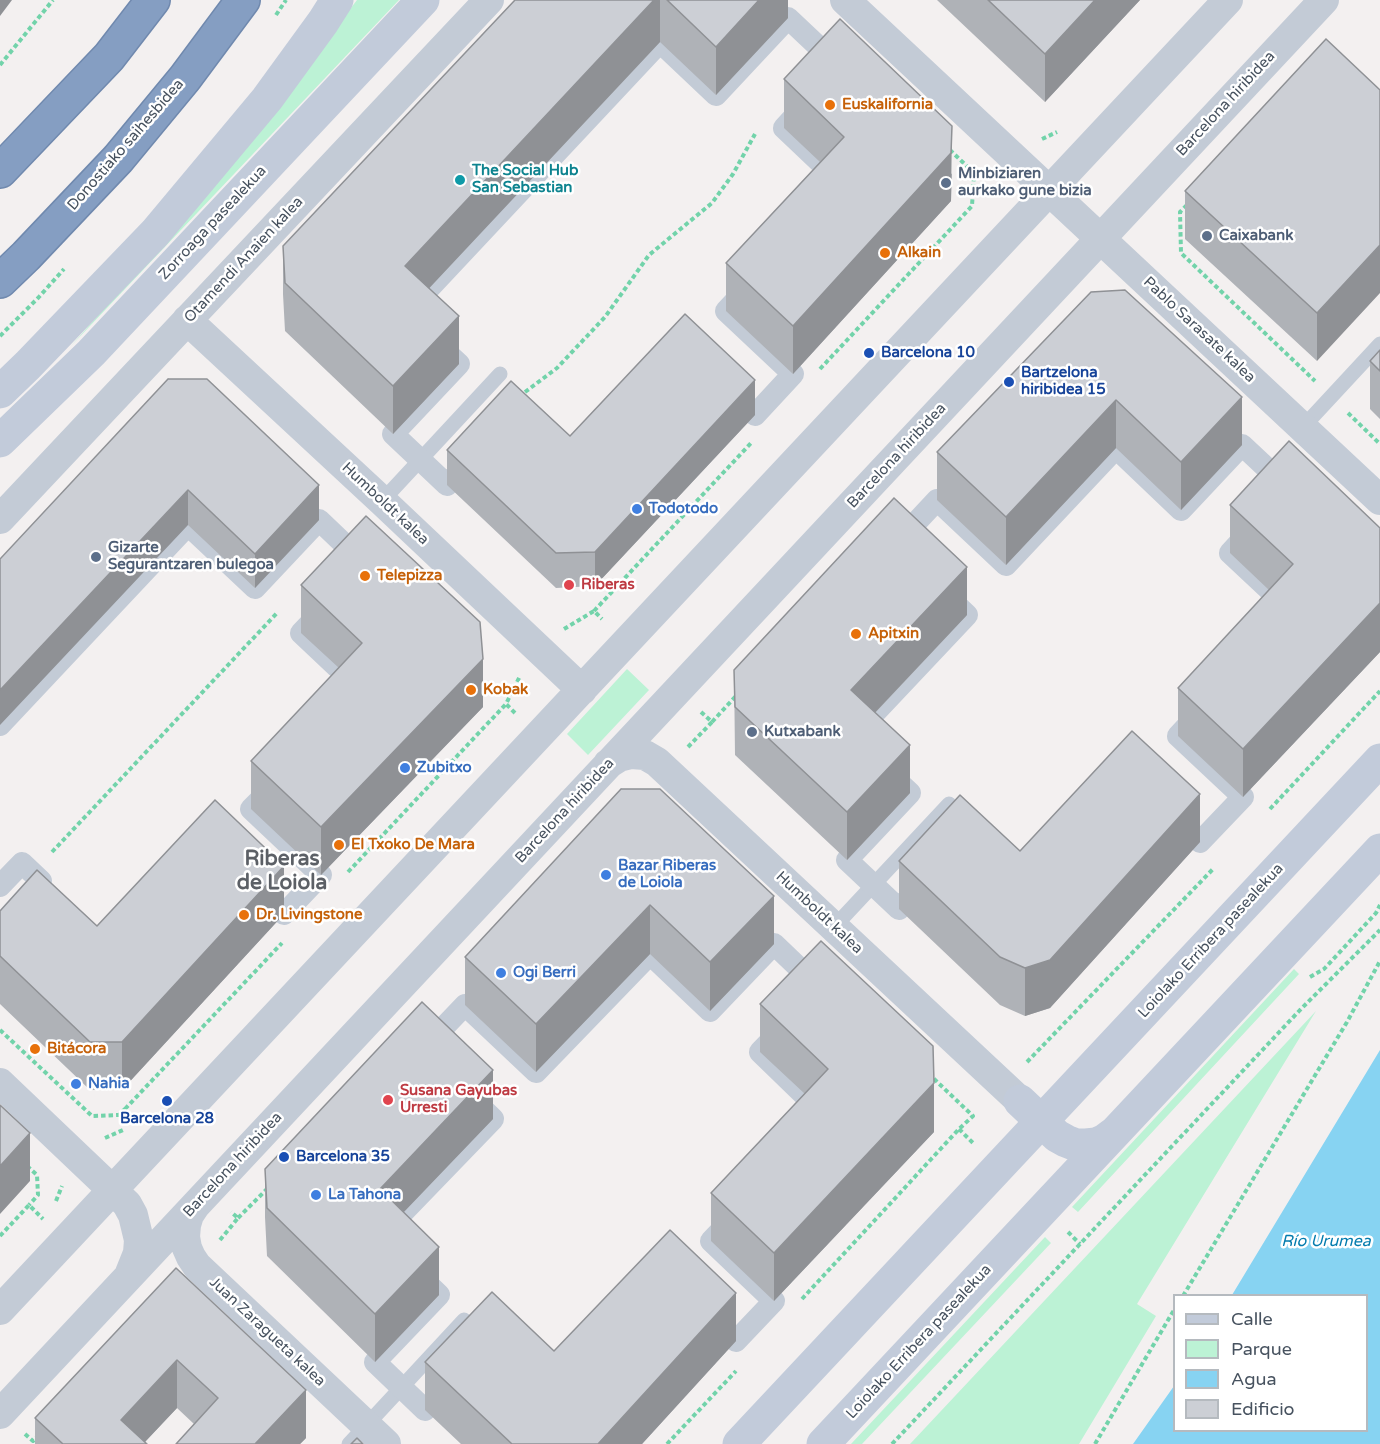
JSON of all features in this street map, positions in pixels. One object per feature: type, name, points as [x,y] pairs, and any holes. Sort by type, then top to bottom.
[{"type":"highway","points":[[0,171],[109,57],[153,0]]},
{"type":"highway","name":"Donostiako saihesbidea","points":[[0,281],[118,159],[185,78],[243,0]]},
{"type":"main road","points":[[0,392],[155,233],[267,99],[337,0]]},
{"type":"main road","name":"Zorroaga pasealekua","points":[[0,441],[91,353],[423,0]]},
{"type":"main road","name":"Loiolako Erribera pasealekua","points":[[739,1444],[1022,1113],[1380,760]]},
{"type":"main road","name":"Loiolako Erribera pasealekua","points":[[823,1444],[1380,850]]},
{"type":"main road","name":"Loiolako Erribera pasealekua","points":[[1022,1113],[1057,1136],[1076,1145],[1096,1144],[1113,1134]]},
{"type":"street","name":"Otamendi Anaien kalea","points":[[0,519],[489,0]]},
{"type":"street","points":[[0,1310],[1228,0]]},
{"type":"street","name":"Barcelona hiribidea","points":[[9,1421],[129,1276],[1324,0]]},
{"type":"street","name":"Pablo Sarasate kalea","points":[[847,1],[1380,500]]},
{"type":"street","points":[[788,18],[840,67],[784,128],[844,185],[726,311],[793,374],[755,415],[685,349],[570,471],[511,416],[447,485],[420,460],[393,434],[459,364],[405,314],[660,42],[716,95],[788,18]]},
{"type":"street","name":"Pablo Sarasate kalea","points":[[1019,161],[1038,172],[1049,173],[1070,167],[1079,159]]},
{"type":"street","points":[[1026,215],[1037,209],[1050,207],[1063,208],[1074,214]]},
{"type":"street","name":"Barcelona hiribidea","points":[[1129,207],[1120,225],[1119,235],[1125,257],[1131,267]]},
{"type":"street","name":"Humboldt kalea","points":[[187,320],[582,690]]},
{"type":"street","points":[[1242,445],[1289,489],[1230,553],[1293,612],[1178,736],[1243,797],[1200,843],[1132,779],[1020,899],[960,843],[899,909],[873,885],[847,860],[909,793],[851,738],[967,615],[894,546],[936,500],[1006,565],[1116,448],[1181,510],[1242,445]]},
{"type":"street","points":[[0,725],[188,525],[255,588],[319,520],[366,564],[350,582]]},
{"type":"street","points":[[334,599],[301,633],[355,684]]},
{"type":"street","name":"Humboldt kalea","points":[[608,764],[619,757],[631,754],[645,755],[657,762],[834,927],[1022,1113]]},
{"type":"street","points":[[250,881],[284,914],[321,875],[251,809],[283,776]]},
{"type":"street","points":[[0,886],[22,863],[41,881],[0,926]]},
{"type":"street","points":[[774,944],[821,989],[760,1052],[828,1118],[711,1241],[774,1301],[736,1341],[670,1278],[554,1400],[492,1340],[425,1410],[401,1387],[375,1362],[439,1295],[380,1237],[493,1119],[422,1050],[465,1005],[536,1072],[650,954],[710,1011],[774,944]]},
{"type":"street","points":[[0,1083],[127,1204],[133,1215],[139,1240],[138,1253],[129,1276]]},
{"type":"street","points":[[83,1162],[102,1171],[112,1172],[123,1171],[141,1160]]},
{"type":"street","name":"Juan Zaragueta kalea","points":[[195,1205],[189,1215],[185,1237],[187,1248],[197,1266],[367,1438]]},
{"type":"lane","points":[[1303,427],[1380,344]]},
{"type":"lane","points":[[381,501],[500,374]]},
{"type":"lane","points":[[834,927],[949,804]]},
{"type":"lane","points":[[367,1438],[401,1387],[464,1320]]},
{"type":"path","points":[[0,65],[53,0]]},
{"type":"path","points":[[813,376],[972,206],[974,173],[949,149]]},
{"type":"path","points":[[1188,204],[1180,212],[1181,253],[1380,444]]},
{"type":"path","points":[[594,611],[757,437]]},
{"type":"path","points":[[712,722],[744,688]]},
{"type":"path","points":[[1267,812],[1380,691]]},
{"type":"path","points":[[798,1304],[973,1116],[1022,1113],[1218,863]]},
{"type":"path","points":[[892,1444],[1300,1010],[1380,930]]},
{"type":"path","points":[[1185,1294],[1347,1022],[1380,960]]},
{"type":"path","points":[[0,1030],[92,1116],[119,1115],[125,1109],[141,1125]]},
{"type":"path","points":[[931,1076],[973,1116]]},
{"type":"path","points":[[0,1236],[38,1195],[37,1175],[22,1161]]},
{"type":"path","points":[[29,1205],[48,1223]]},
{"type":"path","points":[[1095,1444],[1173,1312]]},
{"type":"path","points":[[667,1444],[743,1363]]},
{"type":"path","points":[[9,1421],[32,1443],[41,1433]]},
{"type":"green space","points":[[357,0],[399,0],[70,347],[227,170]]},
{"type":"green space","points":[[627,669],[649,690],[588,755],[567,734]]},
{"type":"green space","points":[[1294,969],[1299,974],[1078,1212],[1072,1207]]},
{"type":"green space","points":[[1316,1011],[1137,1304],[1156,1316],[1079,1444],[910,1444]]},
{"type":"green space","points":[[1045,1237],[1051,1243],[862,1444],[851,1444]]},
{"type":"water","name":"Río Urumea","points":[[1380,1050],[1380,1444],[1133,1444],[1173,1387],[1173,1432],[1368,1432],[1368,1294],[1233,1294]]},
{"type":"building","name":"The Social Hub San Sebastian","points":[[515,0],[654,0],[405,266],[459,316],[393,386],[285,283],[283,246]]},
{"type":"building","points":[[667,0],[759,0],[716,47]]},
{"type":"building","points":[[988,0],[1095,0],[1045,54]]},
{"type":"building","points":[[840,19],[952,126],[951,153],[793,326],[726,263],[844,137],[784,79]]},
{"type":"building","points":[[1326,39],[1380,90],[1380,245],[1317,313],[1185,191]]},
{"type":"building","points":[[1125,290],[1242,397],[1181,462],[1116,400],[1006,517],[937,452],[1091,292]]},
{"type":"building","points":[[685,314],[755,380],[595,552],[556,553],[447,450],[511,381],[570,436]]},
{"type":"building","points":[[1380,350],[1380,371],[1370,361]]},
{"type":"building","name":"Gizarte Segurantzaren bulegoa","points":[[168,379],[207,379],[319,485],[255,554],[188,490],[0,690],[0,559]]},
{"type":"building","points":[[1289,441],[1380,528],[1380,603],[1243,749],[1178,688],[1293,564],[1230,505]]},
{"type":"building","points":[[894,498],[967,567],[851,690],[910,745],[847,812],[735,707],[734,670]]},
{"type":"building","points":[[366,516],[480,622],[483,659],[321,827],[251,761],[362,643],[301,585]]},
{"type":"building","points":[[1132,731],[1200,794],[1050,960],[1025,968],[1000,957],[899,861],[960,795],[1020,851]]},
{"type":"building","points":[[621,789],[660,789],[774,896],[710,962],[650,905],[536,1024],[465,957]]},
{"type":"building","points":[[215,800],[284,866],[122,1042],[90,1042],[0,956],[0,911],[37,870],[97,926]]},
{"type":"building","points":[[821,941],[933,1046],[934,1083],[774,1253],[711,1193],[828,1069],[760,1004]]},
{"type":"building","points":[[422,1002],[493,1070],[380,1189],[439,1247],[375,1314],[267,1208],[265,1169]]},
{"type":"building","points":[[0,1105],[30,1133],[0,1166]]},
{"type":"building","points":[[670,1230],[736,1293],[598,1444],[512,1444],[425,1362],[492,1292],[554,1351]]},
{"type":"building","points":[[176,1268],[306,1390],[255,1444],[176,1444],[218,1398],[177,1360],[121,1420],[147,1444],[63,1444],[35,1418]]},
{"type":"building","points":[[357,1438],[363,1444],[351,1444]]},
{"type":"place","name":"Euskalifornia","points":[[830,105]]},
{"type":"place","name":"The Social Hub San Sebastian","points":[[460,180]]},
{"type":"place","name":"Minbiziaren aurkako gune bizia","points":[[946,183]]},
{"type":"place","name":"Caixabank","points":[[1207,236]]},
{"type":"place","name":"Alkain","points":[[885,253]]},
{"type":"place","name":"Barcelona 10","points":[[869,353]]},
{"type":"place","name":"Bartzelona hiribidea 15","points":[[1009,382]]},
{"type":"place","name":"Todotodo","points":[[637,509]]},
{"type":"place","name":"Gizarte Segurantzaren bulegoa","points":[[96,557]]},
{"type":"place","name":"Telepizza","points":[[365,576]]},
{"type":"place","name":"Riberas","points":[[569,585]]},
{"type":"place","name":"Apitxin","points":[[856,634]]},
{"type":"place","name":"Kobak","points":[[471,690]]},
{"type":"place","name":"Kutxabank","points":[[752,732]]},
{"type":"place","name":"Zubitxo","points":[[405,768]]},
{"type":"place","name":"El Txoko De Mara","points":[[339,845]]},
{"type":"place","name":"Bazar Riberas de Loiola","points":[[606,875]]},
{"type":"place","name":"Dr. Livingstone","points":[[244,915]]},
{"type":"place","name":"Ogi Berri","points":[[501,973]]},
{"type":"place","name":"Bitácora","points":[[35,1049]]},
{"type":"place","name":"Nahia","points":[[76,1084]]},
{"type":"place","name":"Susana Gayubas Urresti","points":[[388,1100]]},
{"type":"place","name":"Barcelona 28","points":[[167,1101]]},
{"type":"place","name":"Barcelona 35","points":[[284,1157]]},
{"type":"place","name":"La Tahona","points":[[316,1195]]},
{"type":"district","name":"Riberas de Loiola","points":[[282,871]]}]
